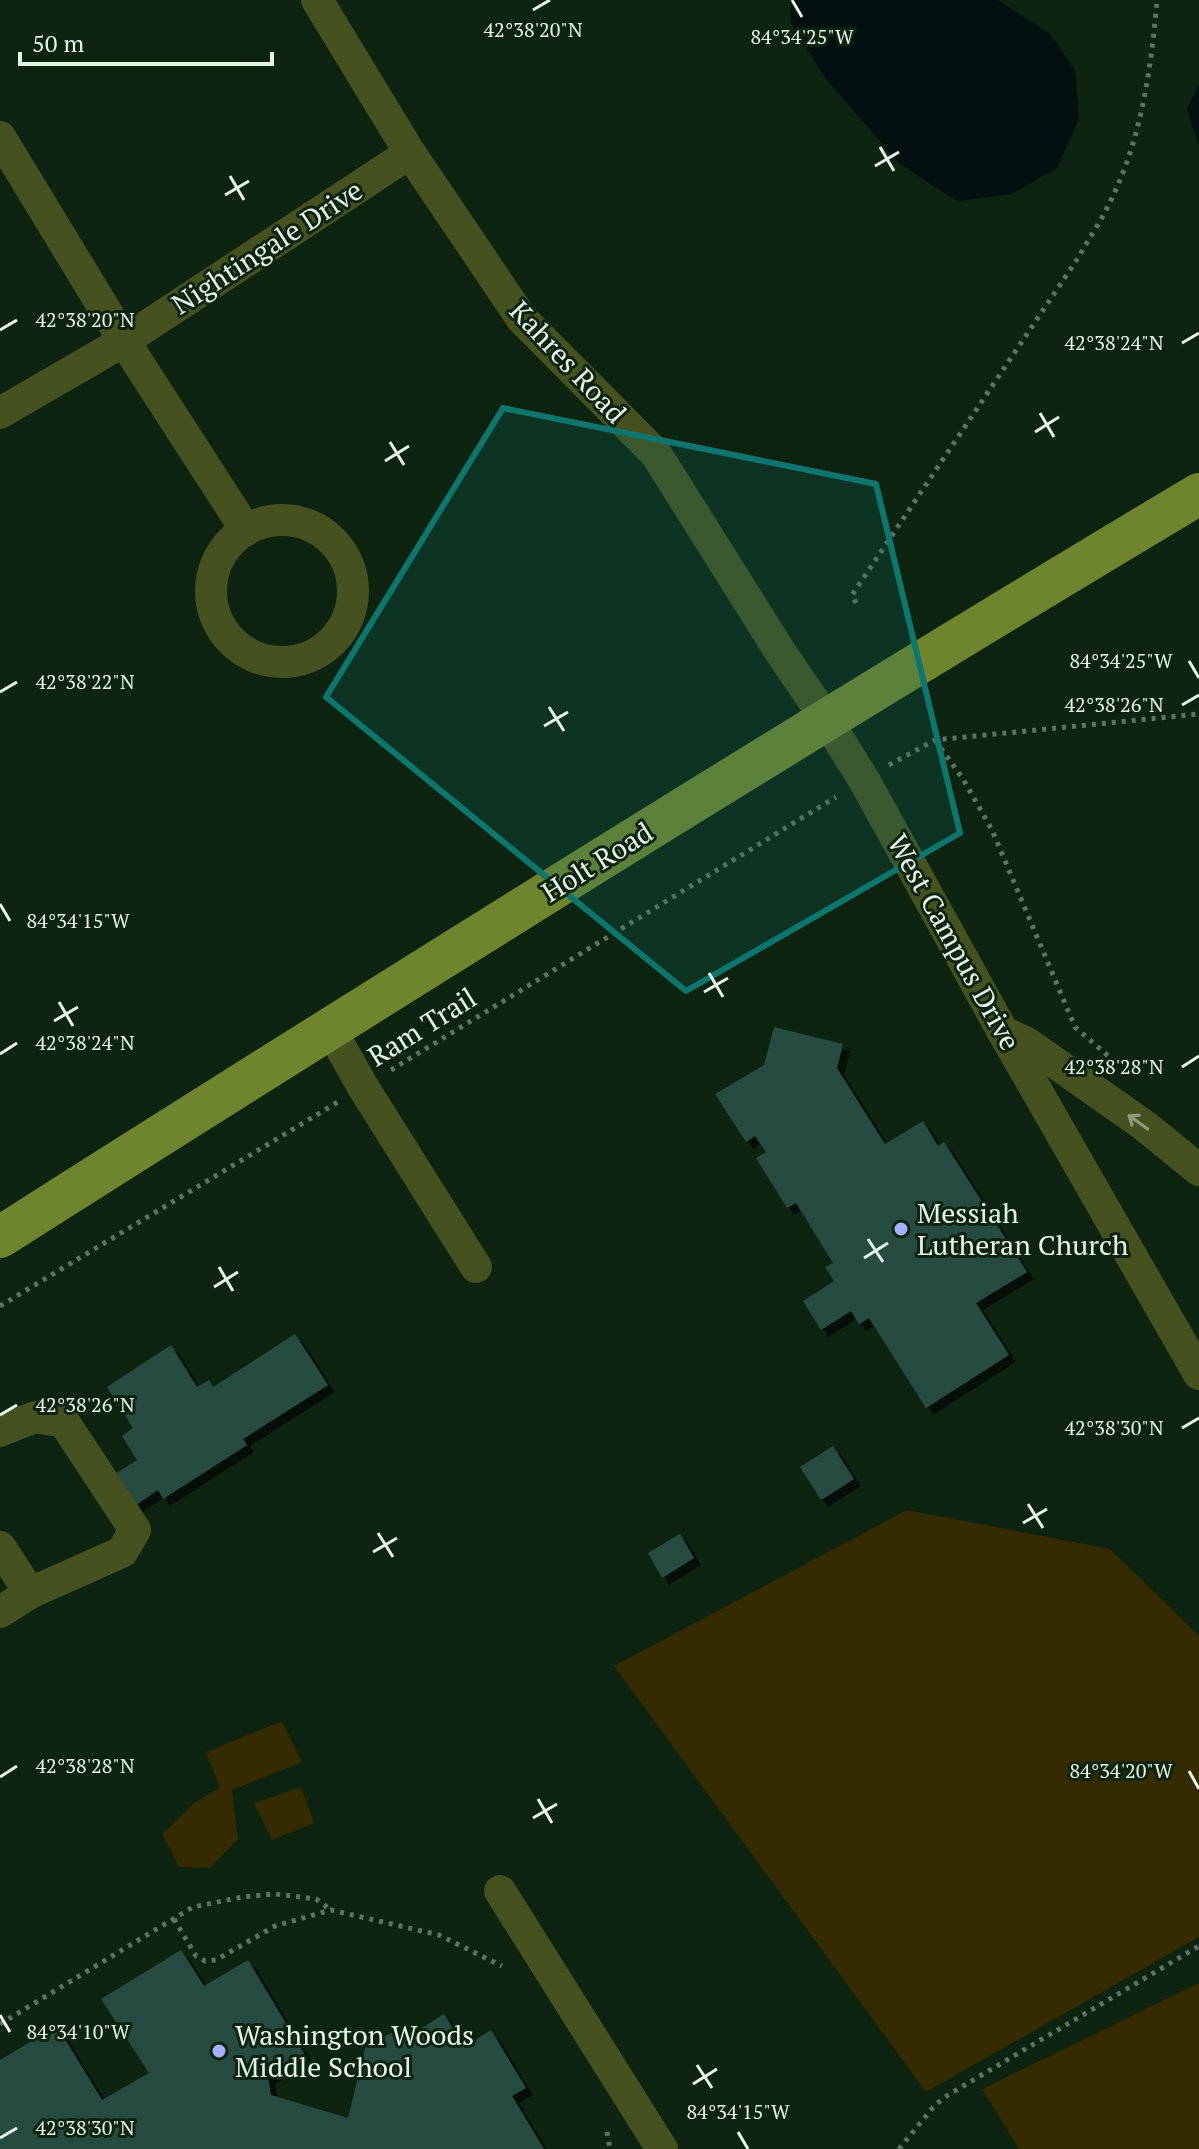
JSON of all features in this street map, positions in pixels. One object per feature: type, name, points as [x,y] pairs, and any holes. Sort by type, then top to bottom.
[{"type":"main road","name":"Holt Road","points":[[0,1237],[826,719],[1199,494]]},
{"type":"street","name":"Kahres Road","points":[[317,0],[410,153],[522,319],[656,454],[826,719]]},
{"type":"street","points":[[0,137],[124,341],[246,530]]},
{"type":"street","name":"Nightingale Drive","points":[[0,413],[124,341],[410,153]]},
{"type":"street","points":[[271,520],[302,522],[326,535],[350,567],[354,590],[350,611],[330,644],[311,656],[283,663],[268,661],[233,644],[218,624],[212,606],[212,576],[219,556],[236,536],[246,530],[257,523],[271,520]]},
{"type":"street","name":"West Campus Drive","points":[[826,719],[864,780],[1003,1032],[1199,1374]]},
{"type":"street","points":[[330,1028],[363,1087],[476,1267]]},
{"type":"street","points":[[1003,1032],[1027,1043],[1145,1126],[1199,1170]]},
{"type":"street","points":[[0,1431],[35,1417],[64,1422],[135,1530],[122,1552],[30,1593],[0,1612]]},
{"type":"street","points":[[0,1547],[30,1593]]},
{"type":"street","points":[[500,1891],[662,2149]]},
{"type":"path","points":[[847,603],[1078,258],[1110,203],[1132,146],[1145,96],[1157,0]]},
{"type":"path","points":[[852,595],[856,603]]},
{"type":"path","points":[[935,740],[1199,714]]},
{"type":"path","points":[[935,740],[963,779],[992,830],[1075,1027],[1116,1063]]},
{"type":"path","name":"Ram Trail","points":[[0,1306],[864,780],[935,740]]},
{"type":"path","points":[[0,2024],[202,1905],[275,1894],[316,1899],[331,1910],[439,1935],[502,1966]]},
{"type":"path","points":[[174,1919],[196,1956],[205,1961],[216,1960],[275,1926],[331,1910]]},
{"type":"path","points":[[899,2149],[935,2105],[948,2095],[1199,1946]]},
{"type":"path","points":[[607,2132],[610,2149]]},
{"type":"highlighted area","points":[[503,408],[876,484],[960,833],[686,991],[326,697]]},
{"type":"shaded area","points":[[791,0],[997,0],[1049,33],[1075,70],[1079,119],[1057,168],[1012,194],[957,201],[900,164],[826,79],[791,23]]},
{"type":"shaded area","points":[[1199,84],[1199,147],[1187,109]]},
{"type":"shaded area","points":[[907,1510],[1110,1549],[1199,1636],[1199,1937],[926,2092],[614,1666]]},
{"type":"shaded area","points":[[282,1721],[302,1762],[232,1790],[238,1839],[210,1868],[179,1867],[162,1834],[194,1803],[220,1788],[206,1752]]},
{"type":"shaded area","points":[[301,1787],[314,1823],[272,1840],[254,1803]]},
{"type":"shaded area","points":[[1199,1983],[1199,2149],[1019,2149],[982,2089]]},
{"type":"building","name":"Messiah Lutheran Church","points":[[774,1027],[843,1044],[837,1068],[885,1144],[923,1121],[938,1146],[944,1142],[1027,1272],[976,1303],[1009,1355],[926,1408],[869,1318],[859,1324],[851,1311],[821,1330],[803,1301],[834,1281],[825,1267],[833,1263],[796,1203],[787,1208],[756,1158],[766,1152],[755,1136],[746,1142],[715,1094],[764,1065]]},
{"type":"building","points":[[295,1334],[328,1385],[243,1439],[247,1445],[163,1499],[158,1490],[136,1505],[115,1474],[137,1460],[122,1436],[133,1428],[107,1387],[171,1345],[197,1387],[209,1380],[213,1387]]},
{"type":"building","points":[[833,1446],[854,1479],[821,1500],[800,1467]]},
{"type":"building","points":[[680,1534],[694,1558],[662,1578],[648,1553]]},
{"type":"building","name":"Washington Woods Middle School","points":[[181,1950],[204,1986],[248,1960],[305,2055],[268,2077],[271,2095],[348,2118],[365,2048],[399,2028],[417,2031],[444,2014],[464,2047],[491,2030],[526,2088],[512,2096],[544,2149],[0,2149],[0,2060],[57,2026],[102,2100],[149,2073],[101,1999]]},
{"type":"place","name":"Messiah Lutheran Church","points":[[901,1229]]},
{"type":"place","name":"Washington Woods Middle School","points":[[219,2051]]}]
